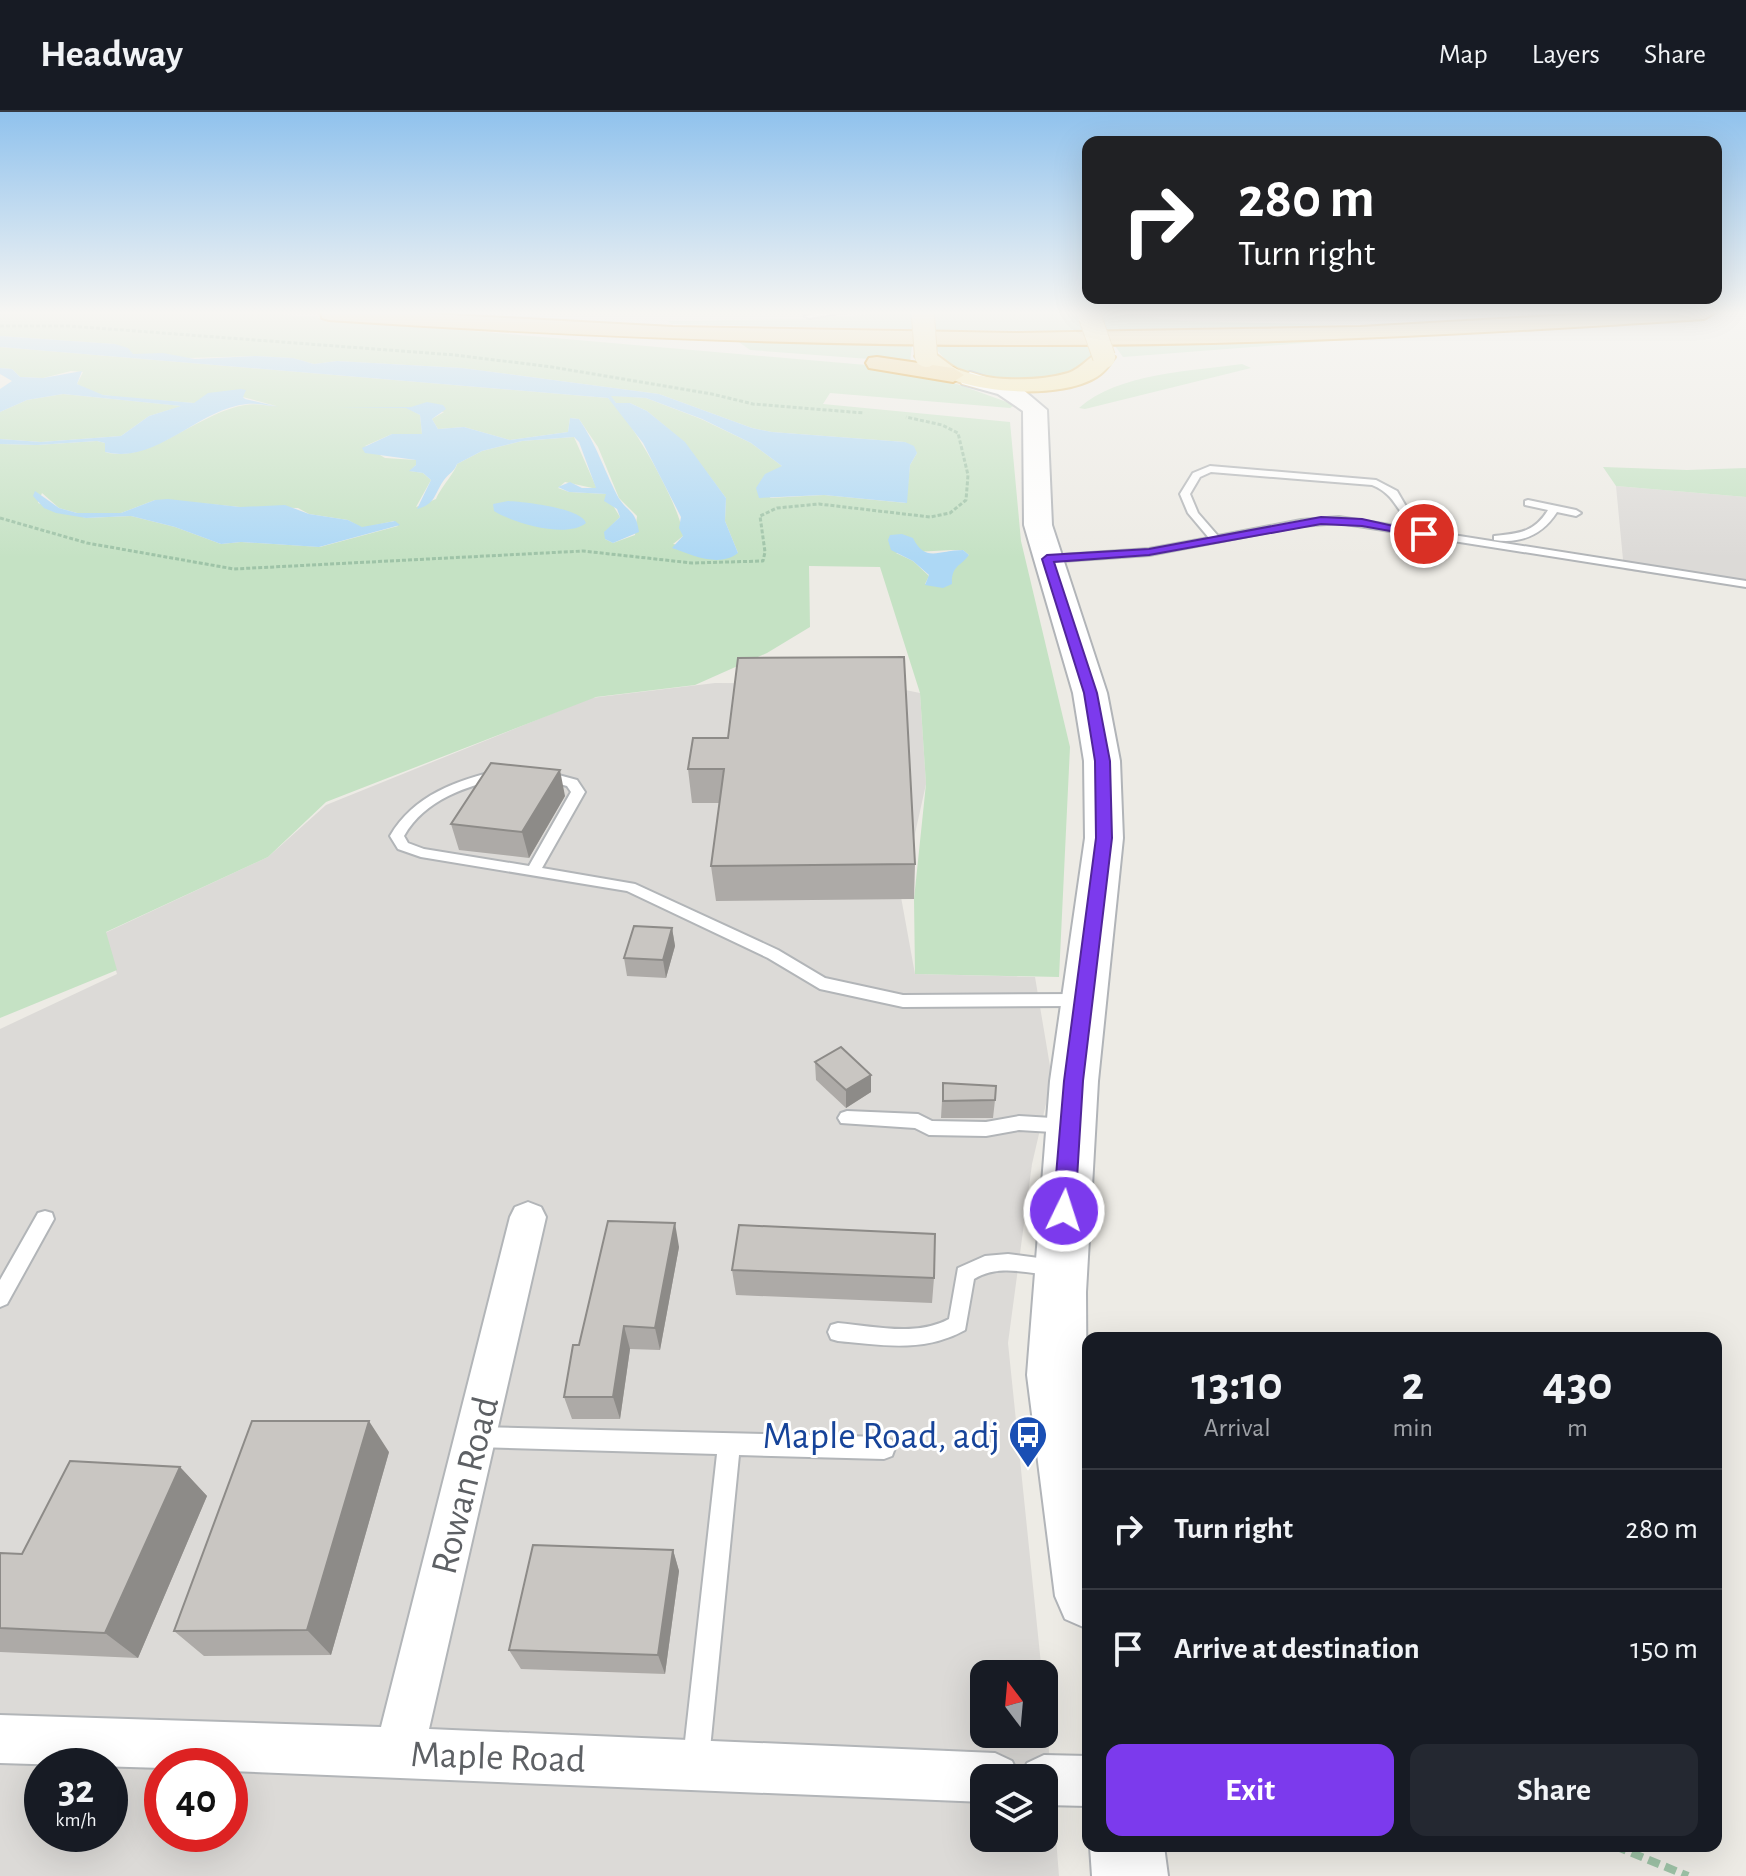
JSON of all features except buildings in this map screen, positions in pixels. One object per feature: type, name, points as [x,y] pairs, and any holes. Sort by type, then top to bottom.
[{"type":"street","points":[[1015,393],[1024,398],[1035,417],[1036,511],[1047,559],[1090,693],[1102,761],[1104,838],[1070,1126],[1056,1375],[1082,1555]]},
{"type":"street","points":[[1035,417],[1068,393]]},
{"type":"street","name":"Rowan Road","points":[[399,1752],[528,1217]]},
{"type":"street","name":"Maple Road","points":[[0,1739],[399,1752],[970,1777]]},
{"type":"street","points":[[1058,1780],[1082,1781]]},
{"type":"street","points":[[1128,1852],[1130,1876]]},
{"type":"lane","points":[[1216,539],[1200,525],[1188,508],[1185,494],[1196,475],[1210,469],[1373,482],[1400,497],[1403,514],[1417,524],[1491,537],[1526,538],[1535,533],[1554,508]]},
{"type":"lane","points":[[1528,503],[1576,513]]},
{"type":"lane","points":[[1047,559],[1123,555],[1301,523],[1339,520],[1746,584]]},
{"type":"lane","points":[[534,870],[578,792],[572,783],[558,777],[533,773],[500,774],[476,780],[441,795],[414,814],[402,825],[397,836],[403,846],[421,853],[630,887],[773,954],[820,983],[903,1001],[1084,1000]]},
{"type":"lane","points":[[847,1118],[918,1121],[929,1128],[986,1129],[1019,1123],[1070,1126]]},
{"type":"lane","points":[[0,1298],[45,1219]]},
{"type":"lane","points":[[838,1332],[910,1336],[945,1333],[958,1324],[965,1274],[977,1264],[995,1262],[1060,1268]]},
{"type":"lane","points":[[475,1437],[884,1448]]},
{"type":"lane","points":[[696,1765],[729,1443]]},
{"type":"path","points":[[708,393],[753,404],[864,413]]},
{"type":"path","points":[[0,518],[87,543],[234,569],[583,551],[692,563],[763,561],[765,552],[760,516],[770,510],[797,504],[930,517],[950,513],[966,500],[968,475],[958,433],[942,425],[906,417]]},
{"type":"path","points":[[1630,1852],[1688,1876]]},
{"type":"shaded area","points":[[1616,486],[1746,497],[1746,588],[1624,570]]},
{"type":"shaded area","points":[[715,683],[876,684],[920,693],[926,784],[901,897],[915,974],[1035,977],[1052,1078],[1032,1164],[1008,1343],[1041,1660],[970,1660],[970,1748],[1049,1748],[1050,1764],[970,1764],[970,1852],[1057,1852],[1059,1876],[0,1876],[0,1029],[117,974],[105,933],[268,857],[326,805],[591,698]]},
{"type":"green space","points":[[95,393],[552,393],[608,398],[641,443],[674,505],[683,536],[673,544],[738,553],[725,521],[726,498],[684,442],[647,411],[630,403],[616,403],[605,395],[646,398],[751,443],[782,466],[770,498],[824,495],[906,503],[910,465],[917,453],[905,442],[772,432],[752,428],[654,393],[830,393],[823,404],[1010,422],[1021,541],[1070,747],[1059,977],[915,974],[914,899],[926,784],[920,693],[880,567],[809,566],[810,627],[767,653],[695,685],[596,697],[326,802],[268,857],[106,932],[117,970],[0,1018],[0,444],[97,441],[105,443],[105,452],[121,454],[156,445],[228,410],[249,404],[276,406],[243,397],[194,403]],"holes":[[[406,407],[444,412],[432,419],[438,429],[464,427],[510,440],[568,432],[570,418],[579,419],[598,447],[619,498],[637,516],[635,535],[613,543],[605,539],[605,532],[620,517],[606,494],[569,492],[558,488],[565,482],[597,489],[574,437],[522,441],[482,451],[457,464],[436,499],[416,507],[431,480],[423,473],[410,471],[416,460],[385,458],[365,446],[392,434],[422,434],[420,415]],[[42,493],[59,508],[77,513],[121,513],[155,500],[168,500],[240,507],[298,508],[309,514],[348,520],[362,528],[394,521],[398,526],[320,547],[241,542],[221,544],[175,527],[131,516],[86,518],[38,503]],[[963,550],[969,555],[956,562],[951,575],[925,584],[929,576],[913,561],[896,553]]]},
{"type":"green space","points":[[834,393],[983,393],[1015,405],[1010,408]]},
{"type":"green space","points":[[1101,393],[1148,393],[1079,408]]},
{"type":"green space","points":[[63,394],[182,406],[149,416],[121,436],[41,442],[0,439],[0,412],[27,400]]},
{"type":"green space","points":[[1603,467],[1687,470],[1746,468],[1746,497],[1616,486]]},
{"type":"water","points":[[0,393],[99,393],[194,403],[208,393],[245,393],[245,399],[279,407],[251,404],[229,408],[160,444],[124,454],[105,452],[105,443],[97,441],[37,445],[0,444],[0,439],[41,442],[121,436],[149,416],[181,406],[63,394],[27,400],[0,412]]},
{"type":"water","points":[[552,393],[659,394],[752,428],[772,432],[905,442],[914,446],[917,453],[910,465],[907,503],[824,495],[759,498],[756,488],[765,474],[782,466],[751,443],[702,419],[646,398],[611,396],[616,403],[630,403],[647,411],[685,442],[726,498],[725,521],[738,553],[722,560],[697,557],[672,548],[683,536],[679,528],[681,517],[643,443],[608,398]]},
{"type":"water","points":[[427,402],[443,405],[446,409],[432,419],[438,429],[464,427],[510,440],[568,432],[570,418],[579,419],[620,501],[636,519],[639,532],[613,543],[605,539],[604,532],[620,517],[617,509],[604,501],[606,494],[569,492],[558,487],[570,482],[582,488],[596,488],[579,442],[574,437],[522,441],[482,451],[457,464],[431,501],[417,509],[431,480],[423,473],[409,471],[416,465],[416,460],[365,453],[362,448],[392,434],[422,434],[420,415],[406,408],[335,407],[411,407]]},
{"type":"water","points":[[35,491],[59,508],[77,513],[121,513],[155,500],[168,499],[240,507],[285,505],[309,514],[348,520],[362,527],[395,521],[400,525],[319,547],[241,542],[221,544],[175,527],[131,516],[86,518],[56,513],[44,508],[33,496]]},
{"type":"water","points":[[508,501],[564,510],[574,513],[586,523],[566,530],[540,528],[494,511],[493,504]]},
{"type":"water","points":[[902,534],[913,538],[928,553],[963,550],[969,555],[955,570],[952,584],[943,588],[925,585],[929,575],[913,561],[891,550],[890,535]]},
{"type":"place","name":"Maple Road, adj","points":[[1028,1469]]},
{"type":"route","points":[[1064,1211],[1074,1081],[1104,838],[1102,761],[1090,693],[1047,559],[1149,552],[1321,521],[1362,522],[1424,534]]}]
